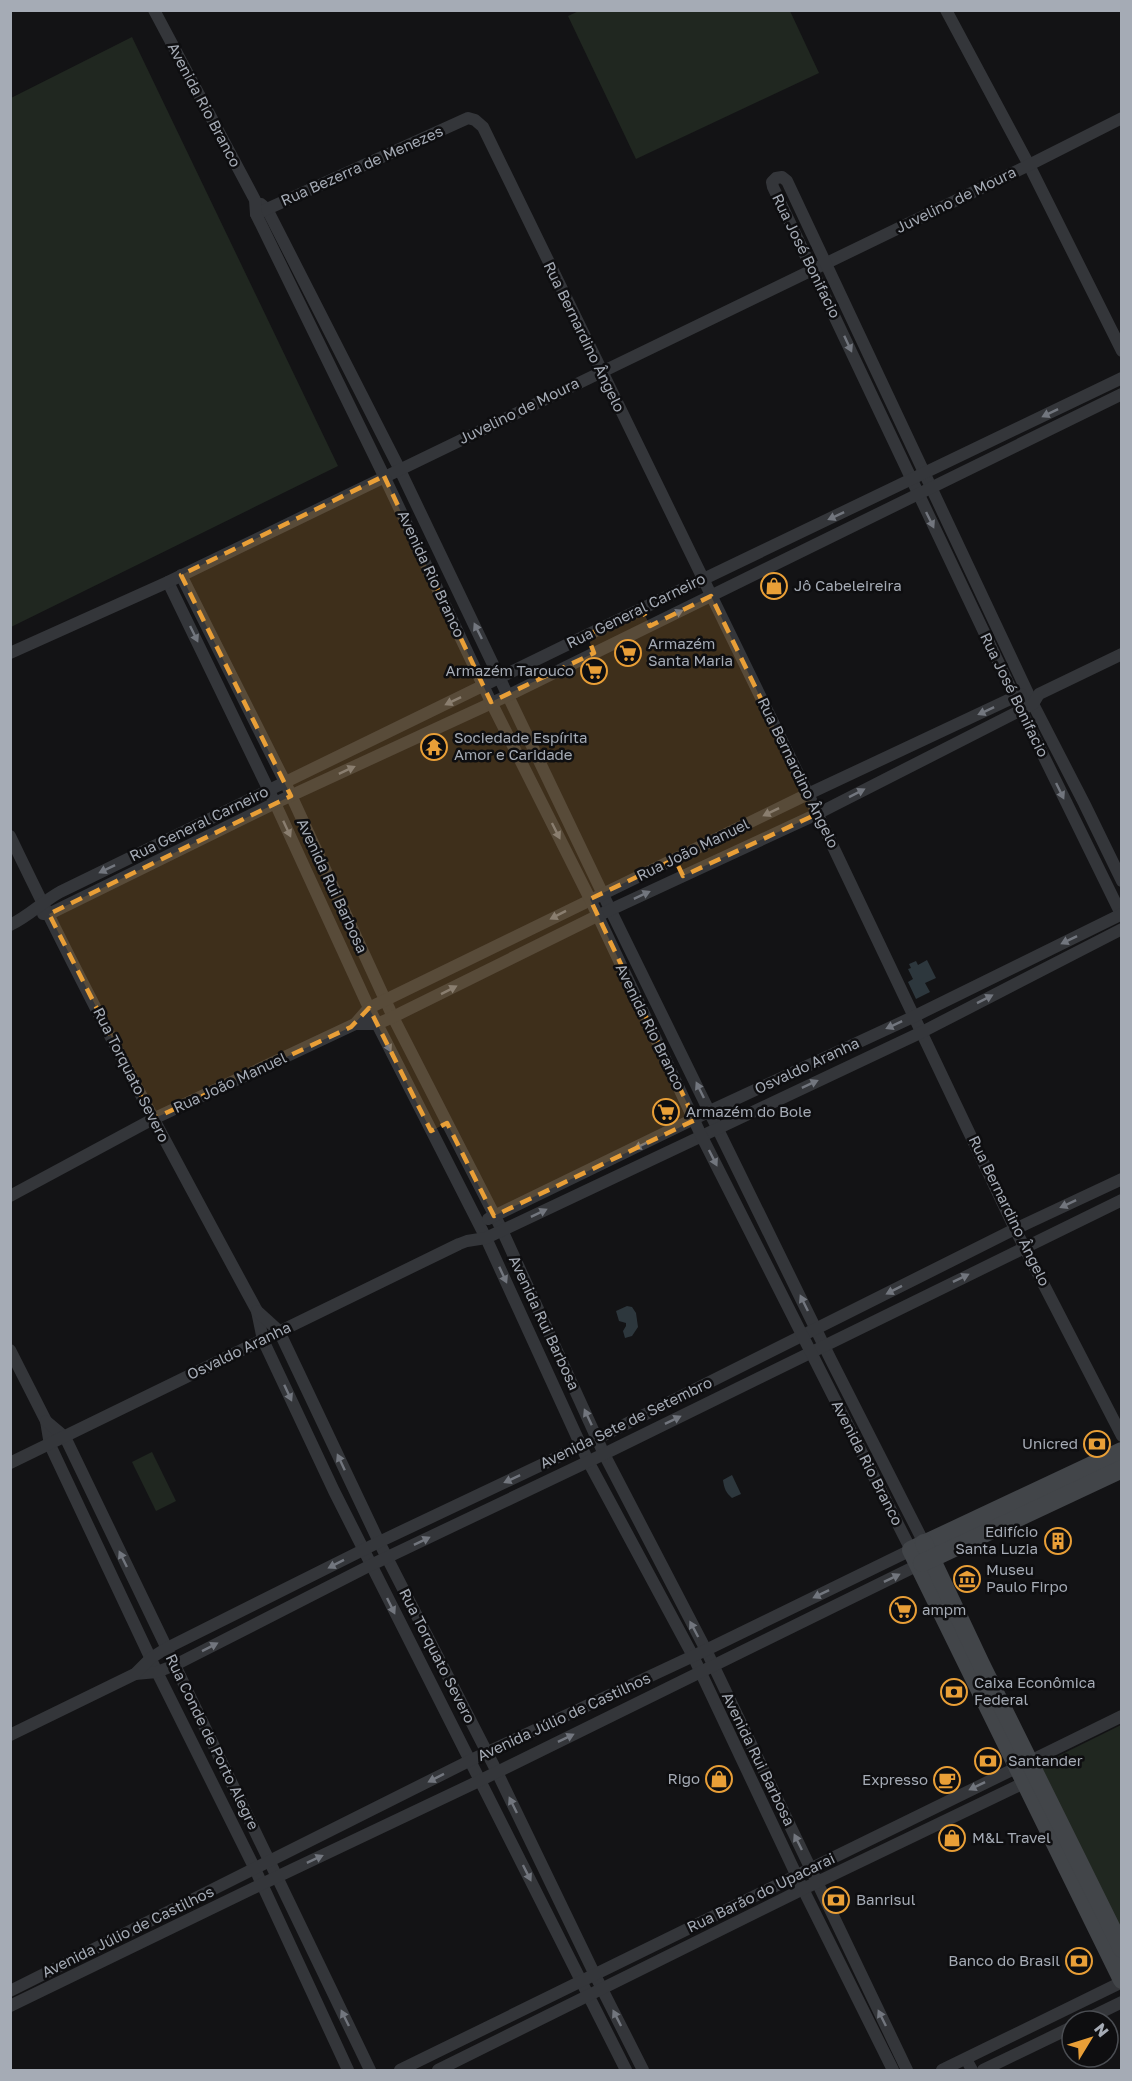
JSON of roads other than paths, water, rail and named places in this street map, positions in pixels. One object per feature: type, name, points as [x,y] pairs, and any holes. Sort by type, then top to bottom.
[{"type":"street","name":"Avenida Rio Branco","points":[[154,10],[351,374],[399,468],[610,909],[817,1329],[921,1554],[1082,1885],[1122,1981]]},
{"type":"street","points":[[946,10],[1029,165],[1122,351]]},
{"type":"street","name":"Rua Bezerra de Menezes","points":[[262,211],[468,117]]},
{"type":"street","name":"Rua Bernardino Ângelo","points":[[468,117],[483,127],[808,794],[1016,1229],[1122,1436]]},
{"type":"street","name":"Juvelino de Moura","points":[[10,653],[168,582],[1122,118]]},
{"type":"street","name":"Rua José Bonifacio","points":[[1121,914],[911,480],[818,266],[787,181],[782,177],[776,178],[772,182],[773,187],[818,266],[931,487],[1122,881]]},
{"type":"street","name":"Avenida Rio Branco","points":[[262,211],[338,381],[491,702],[590,899],[701,1135],[810,1352],[921,1554]]},
{"type":"street","points":[[338,381],[351,374]]},
{"type":"street","name":"Rua General Carneiro","points":[[27,917],[42,902],[285,782],[1122,378]]},
{"type":"street","name":"Rua General Carneiro","points":[[10,925],[27,917],[49,914],[275,803],[509,695],[1122,394]]},
{"type":"street","points":[[1075,401],[1079,414]]},
{"type":"street","points":[[1017,428],[1022,442]]},
{"type":"street","points":[[964,454],[969,468]]},
{"type":"street","points":[[858,505],[864,520]]},
{"type":"street","points":[[809,529],[815,544]]},
{"type":"street","points":[[751,556],[756,573]]},
{"type":"street","name":"Avenida Rui Barbosa","points":[[181,575],[285,782],[384,1000],[502,1230],[604,1454],[706,1650],[907,2070]]},
{"type":"street","name":"Avenida Rui Barbosa","points":[[168,582],[269,790],[376,1024],[486,1238],[588,1461],[693,1656],[803,1889],[893,2070]]},
{"type":"street","points":[[439,592],[456,585]]},
{"type":"street","points":[[642,609],[650,626]]},
{"type":"street","points":[[587,635],[594,653]]},
{"type":"street","name":"Rua João Manuel","points":[[355,1024],[376,1024],[393,1017],[610,909],[817,814],[1021,710],[1033,697],[1122,654]]},
{"type":"street","points":[[538,659],[547,676]]},
{"type":"street","points":[[218,684],[232,678]]},
{"type":"street","name":"Rua João Manuel","points":[[10,1196],[153,1119],[355,1024],[369,1008],[384,1000],[590,899],[1015,698],[1033,697]]},
{"type":"street","points":[[386,733],[393,748]]},
{"type":"street","points":[[912,746],[919,762]]},
{"type":"street","points":[[541,802],[556,795]]},
{"type":"street","points":[[1070,810],[1084,803]]},
{"type":"street","name":"Rua Torquato Severo","points":[[10,836],[153,1119],[257,1311],[263,1340],[334,1491],[626,2070]]},
{"type":"street","points":[[675,859],[683,876]]},
{"type":"street","points":[[321,904],[337,897]]},
{"type":"street","name":"Osvaldo Aranha","points":[[467,1240],[479,1224],[494,1216],[710,1111],[915,1016],[1121,914]]},
{"type":"street","name":"Osvaldo Aranha","points":[[10,1463],[467,1240],[486,1238],[922,1032],[1122,929]]},
{"type":"street","points":[[510,939],[518,956]]},
{"type":"street","points":[[646,1017],[661,1011]]},
{"type":"street","points":[[431,1131],[447,1123]]},
{"type":"street","name":"Avenida Sete de Setembro","points":[[10,1735],[135,1674],[151,1658],[167,1648],[379,1542],[581,1446],[1016,1229],[1122,1179]]},
{"type":"street","name":"Avenida Sete de Setembro","points":[[135,1674],[157,1672],[175,1665],[371,1565],[604,1454],[1122,1200]]},
{"type":"street","points":[[768,1267],[783,1260]]},
{"type":"street","name":"Rua Torquato Severo","points":[[257,1311],[279,1331],[379,1542],[497,1772],[642,2070]]},
{"type":"street","name":"Rua Conde de Porto Alegre","points":[[10,1350],[46,1421],[50,1445],[157,1672],[255,1869],[348,2070]]},
{"type":"street","points":[[558,1394],[574,1386]]},
{"type":"street","name":"Rua Conde de Porto Alegre","points":[[46,1421],[65,1437],[370,2070]]},
{"type":"street","name":"Avenida Júlio de Castilhos","points":[[10,1991],[471,1760],[856,1577],[921,1554],[1076,1481],[1122,1451]]},
{"type":"street","name":"Avenida Júlio de Castilhos","points":[[1076,1481],[1122,1469]]},
{"type":"street","points":[[334,1491],[351,1483]]},
{"type":"street","name":"Avenida Júlio de Castilhos","points":[[10,2006],[481,1780],[863,1592],[921,1554]]},
{"type":"street","points":[[313,1575],[320,1591]]},
{"type":"street","points":[[856,1577],[863,1592]]},
{"type":"street","points":[[123,1600],[140,1593]]},
{"type":"street","points":[[666,1607],[679,1600]]},
{"type":"street","points":[[756,1626],[764,1640]]},
{"type":"street","points":[[421,1666],[438,1657]]},
{"type":"street","name":"Rua Barão do Upacarai","points":[[438,2070],[817,1883],[1028,1771],[1122,1716]]},
{"type":"street","points":[[206,1771],[224,1766]]},
{"type":"street","points":[[750,1775],[763,1769]]},
{"type":"street","name":"Rua Barão do Upacarai","points":[[400,2070],[797,1874],[1028,1771]]},
{"type":"street","points":[[508,1835],[524,1828]]},
{"type":"street","name":"Avenida Rio Branco","points":[[1082,1885],[1122,1949]]},
{"type":"street","points":[[746,1899],[753,1914]]},
{"type":"street","points":[[703,1921],[710,1936]]},
{"type":"street","points":[[121,1936],[128,1949]]},
{"type":"street","points":[[942,2070],[1122,1981]]},
{"type":"street","points":[[311,1990],[328,1982]]},
{"type":"street","points":[[1107,2009],[1122,2002]]},
{"type":"street","points":[[483,2030],[491,2044]]},
{"type":"street","points":[[983,2070],[1060,2033]]},
{"type":"street","points":[[966,2059],[972,2070]]},
{"type":"place","name":"Jô Cabeleireira","points":[[774,586]]},
{"type":"place","name":"Armazém Santa Maria","points":[[628,653]]},
{"type":"place","name":"Armazém Tarouco","points":[[594,671]]},
{"type":"place","name":"Sociedade Espírita Amor e Caridade","points":[[434,747]]},
{"type":"place","name":"Armazém do Bole","points":[[666,1112]]},
{"type":"place","name":"Unicred","points":[[1097,1444]]},
{"type":"place","name":"Edifício Santa Luzia","points":[[1058,1541]]},
{"type":"place","name":"Museu Paulo Firpo","points":[[967,1579]]},
{"type":"place","name":"ampm","points":[[903,1610]]},
{"type":"place","name":"Caixa Econômica Federal","points":[[954,1692]]},
{"type":"place","name":"Santander","points":[[988,1761]]},
{"type":"place","name":"Rigo","points":[[719,1779]]},
{"type":"place","name":"Expresso","points":[[947,1780]]},
{"type":"place","name":"M&L Travel","points":[[952,1838]]},
{"type":"place","name":"Banrisul","points":[[836,1900]]},
{"type":"place","name":"Banco do Brasil","points":[[1079,1961]]}]
